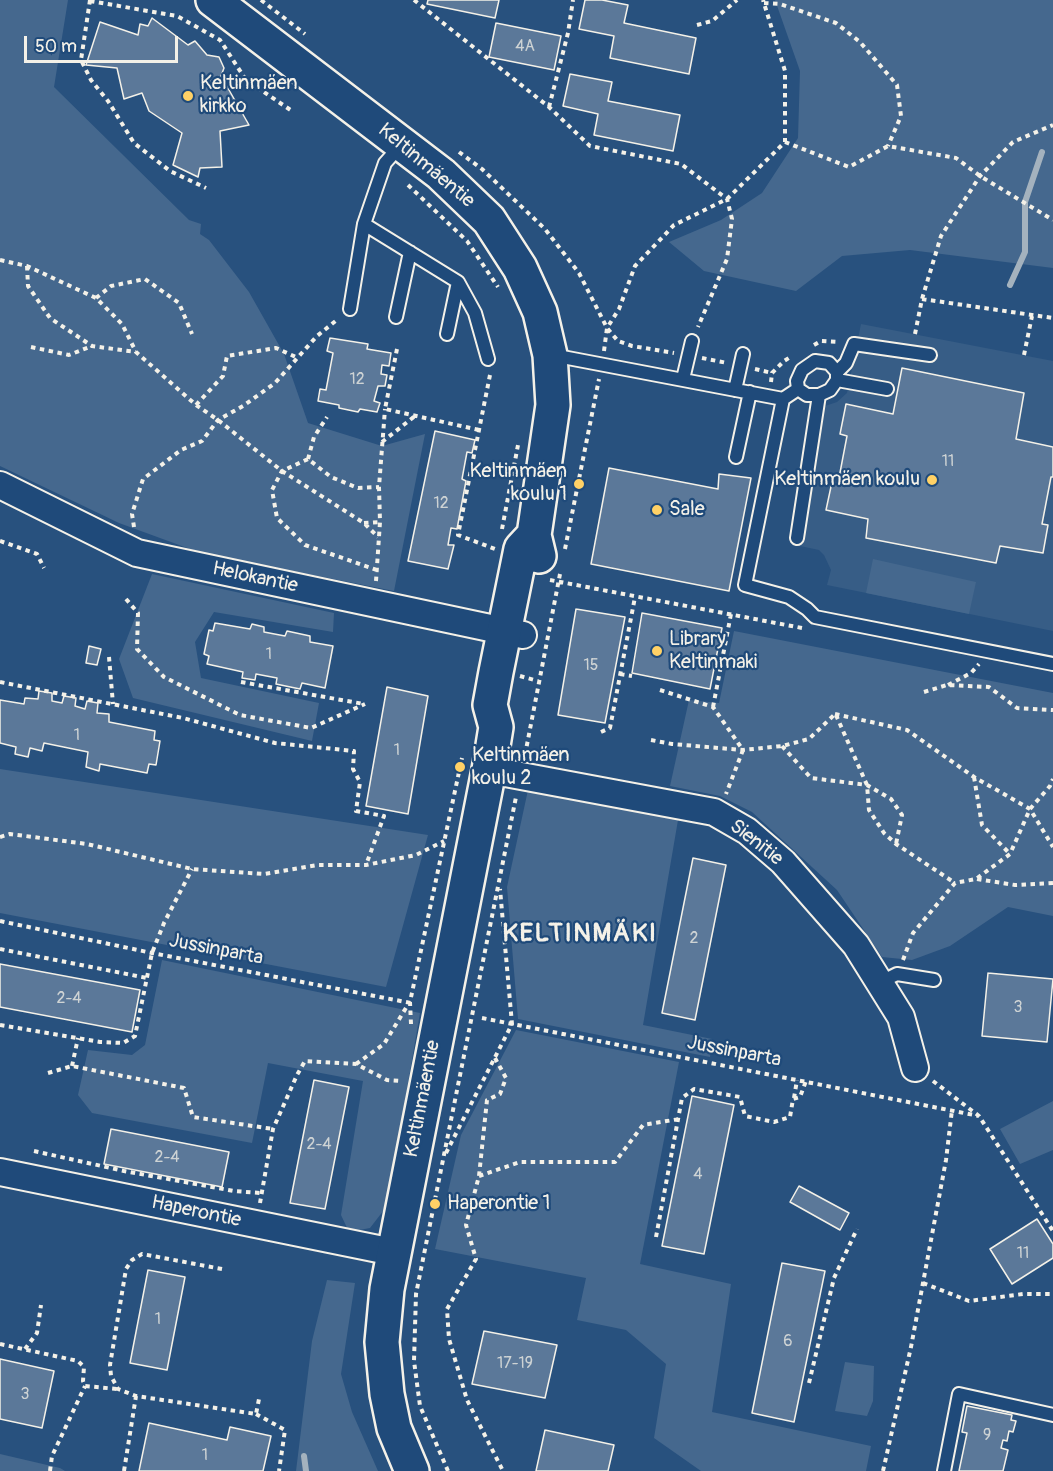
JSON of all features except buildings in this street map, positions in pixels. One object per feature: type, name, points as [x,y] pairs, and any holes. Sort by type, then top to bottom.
[{"type":"main road","name":"Keltinmäentie","points":[[213,0],[441,174],[489,220],[520,268],[540,312],[550,355],[553,405],[534,535],[539,554],[514,633],[509,708],[476,763],[426,1085],[387,1288],[382,1342],[387,1394],[394,1428],[412,1471]]},
{"type":"street","name":"Helokantie","points":[[0,485],[137,553],[514,633]]},
{"type":"street","name":"Sienitie","points":[[476,763],[521,775],[714,812],[747,831],[783,862],[856,945],[889,978],[915,1068]]},
{"type":"street","name":"Haperontie","points":[[0,1172],[393,1252]]},
{"type":"lane","points":[[350,309],[364,224],[385,163],[402,144]]},
{"type":"lane","points":[[364,224],[458,282],[475,313],[488,359]]},
{"type":"lane","points":[[396,317],[410,252]]},
{"type":"lane","points":[[447,334],[458,282]]},
{"type":"lane","points":[[683,379],[692,341]]},
{"type":"lane","points":[[887,388],[837,376],[829,363],[814,361],[802,370],[797,381],[798,389],[807,395],[819,395],[830,390],[837,376],[846,363],[854,344],[930,355]]},
{"type":"lane","points":[[735,390],[743,354]]},
{"type":"lane","points":[[550,355],[783,399],[798,389]]},
{"type":"lane","points":[[736,457],[750,393]]},
{"type":"lane","points":[[797,538],[819,395]]},
{"type":"lane","points":[[783,399],[746,585],[789,597],[815,617],[1053,664]]},
{"type":"lane","points":[[889,978],[934,980]]},
{"type":"lane","points":[[944,1471],[959,1394],[1053,1415]]},
{"type":"path","points":[[206,188],[170,171],[134,144],[108,101],[91,80],[81,60],[90,0],[177,16],[220,40],[246,80],[292,111]]},
{"type":"path","points":[[414,0],[549,106],[590,146],[681,164],[727,199],[732,219],[727,259],[692,341]]},
{"type":"path","points":[[549,106],[568,33],[573,0]]},
{"type":"path","points":[[697,25],[712,21],[737,0]]},
{"type":"path","points":[[563,557],[602,364],[607,328],[619,309],[635,266],[674,225],[727,199],[784,142],[785,71],[764,1],[780,4],[836,23],[860,42],[897,85],[901,116],[888,146],[849,167],[784,142]]},
{"type":"path","points":[[915,334],[922,299],[941,236],[980,176],[1013,142],[1053,125]]},
{"type":"path","points":[[888,146],[956,158],[980,176],[1053,220]]},
{"type":"path","points":[[0,260],[27,266],[96,298],[122,324],[136,352],[196,405],[282,471],[364,523],[378,537]]},
{"type":"path","points":[[27,266],[28,286],[50,318],[92,346],[136,352]]},
{"type":"path","points":[[96,298],[111,286],[145,279],[179,303],[192,334]]},
{"type":"path","points":[[922,299],[1053,318]]},
{"type":"path","points":[[137,553],[132,514],[143,479],[181,450],[202,441],[218,420],[275,384],[317,336],[350,309]]},
{"type":"path","points":[[1024,355],[1032,316]]},
{"type":"path","points":[[31,347],[69,355],[92,346]]},
{"type":"path","points":[[196,405],[223,376],[226,356],[276,348],[298,358]]},
{"type":"path","points":[[373,603],[380,522],[381,442],[397,349]]},
{"type":"path","points":[[488,359],[490,374],[458,535],[499,550]]},
{"type":"path","points":[[385,409],[479,430]]},
{"type":"path","points":[[381,442],[415,416]]},
{"type":"path","points":[[327,417],[314,437],[308,459],[282,471],[272,490],[277,518],[305,545],[377,570]]},
{"type":"path","points":[[308,459],[331,477],[358,488],[379,487]]},
{"type":"path","points":[[364,523],[380,522]]},
{"type":"path","points":[[0,541],[37,554],[44,568]]},
{"type":"path","points":[[448,1471],[420,1406],[414,1362],[416,1294],[562,565]]},
{"type":"path","points":[[601,732],[610,728],[635,597]]},
{"type":"path","points":[[126,599],[138,613],[137,649],[164,677],[240,715],[310,728],[365,704],[241,682]]},
{"type":"path","points":[[713,707],[731,614]]},
{"type":"path","points":[[787,625],[791,621]]},
{"type":"path","points":[[109,657],[112,704]]},
{"type":"path","points":[[924,692],[947,685],[971,673],[980,663]]},
{"type":"path","points":[[620,674],[632,676]]},
{"type":"path","points":[[0,682],[183,718],[275,743],[354,751],[353,769],[360,782],[356,811],[384,816],[366,865]]},
{"type":"path","points":[[947,685],[989,687],[1017,708],[1053,710]]},
{"type":"path","points":[[660,690],[713,707],[743,750]]},
{"type":"path","points":[[651,740],[743,750],[782,746],[810,739],[836,714]]},
{"type":"path","points":[[836,714],[907,730],[974,777],[1030,809],[1053,847]]},
{"type":"path","points":[[836,714],[867,785],[869,810],[884,833],[896,844],[955,883]]},
{"type":"path","points":[[782,746],[811,778],[867,785],[891,799],[902,815],[896,844]]},
{"type":"path","points":[[714,812],[730,789],[743,750]]},
{"type":"path","points":[[356,1064],[384,1044],[410,1002],[444,841],[476,763]]},
{"type":"path","points":[[974,777],[982,825],[1010,854]]},
{"type":"path","points":[[976,879],[1010,854],[1030,809],[1050,786],[1053,779]]},
{"type":"path","points":[[0,837],[10,834],[87,844],[192,869],[264,874],[318,866],[366,865],[416,855],[444,841]]},
{"type":"path","points":[[0,1025],[123,1043],[135,1036],[152,953],[192,869]]},
{"type":"path","points":[[889,978],[913,933],[955,883],[976,879],[1015,885],[1053,883]]},
{"type":"path","points":[[444,1157],[512,1024],[499,882]]},
{"type":"path","name":"Jussinparta","points":[[0,921],[418,1004]]},
{"type":"path","points":[[0,949],[147,978]]},
{"type":"path","name":"Jussinparta","points":[[482,1018],[979,1116]]},
{"type":"path","points":[[72,1066],[78,1038]]},
{"type":"path","points":[[495,1058],[506,1078],[500,1094],[487,1100],[479,1176],[466,1225],[476,1259],[447,1309],[449,1339],[466,1400],[503,1471]]},
{"type":"path","points":[[258,1224],[261,1193],[273,1129],[305,1061],[356,1064],[387,1080],[414,1081],[426,1085]]},
{"type":"path","points":[[48,1073],[72,1066],[184,1088],[194,1117],[273,1129]]},
{"type":"path","points":[[915,1068],[979,1116],[1053,1231]]},
{"type":"path","points":[[657,1237],[682,1098],[694,1089],[740,1097],[745,1116],[774,1122],[790,1117],[797,1080]]},
{"type":"path","points":[[794,1099],[800,1097],[806,1081]]},
{"type":"path","points":[[884,1471],[911,1347],[946,1161],[952,1110]]},
{"type":"path","points":[[479,1176],[520,1162],[615,1162],[643,1125],[679,1119]]},
{"type":"path","points":[[34,1151],[124,1171],[234,1191],[261,1193]]},
{"type":"path","points":[[809,1383],[834,1278],[857,1230]]},
{"type":"path","points":[[118,1389],[111,1376],[110,1365],[126,1269],[132,1260],[142,1254],[222,1269]]},
{"type":"path","points":[[923,1282],[969,1301],[1023,1294],[1053,1294]]},
{"type":"path","points":[[25,1349],[38,1333],[41,1305]]},
{"type":"path","points":[[0,1344],[78,1361],[84,1367],[85,1386],[52,1456],[50,1471]]},
{"type":"path","points":[[85,1386],[118,1389],[136,1396],[256,1414],[285,1431],[279,1471]]},
{"type":"path","points":[[124,1471],[136,1396]]},
{"type":"path","points":[[256,1414],[259,1399]]},
{"type":"shaded area","points":[[0,0],[68,0],[54,87],[189,220],[201,224],[200,234],[209,240],[249,292],[284,354],[308,423],[382,446],[425,434],[394,591],[201,553],[119,523],[0,466]]},
{"type":"shaded area","points":[[775,0],[1053,0],[1053,268],[910,250],[842,256],[796,291],[704,271],[669,242],[721,220],[762,193],[798,138],[800,71]]},
{"type":"shaded area","name":"Keltinmäen koulu","points":[[861,324],[1053,361],[1053,631],[827,585],[831,570],[824,555],[819,550],[800,546],[821,414],[825,406],[837,402],[847,393]]},
{"type":"shaded area","points":[[873,559],[976,582],[969,614],[866,593]]},
{"type":"shaded area","points":[[152,574],[334,613],[333,632],[214,612],[195,642],[201,678],[319,703],[312,741],[133,698],[119,659]]},
{"type":"shaded area","points":[[734,631],[1053,693],[1053,916],[1008,907],[950,946],[912,960],[882,957],[837,890],[752,812],[720,796],[670,786],[689,700],[719,703]]},
{"type":"shaded area","points":[[0,769],[428,835],[386,987],[0,913]]},
{"type":"shaded area","points":[[528,790],[678,820],[643,1025],[712,1039],[710,1057],[518,1019],[507,887]]},
{"type":"shaded area","points":[[162,960],[420,1013],[387,1206],[370,1228],[349,1232],[341,1215],[363,1081],[268,1063],[252,1143],[92,1113],[78,1095],[88,1050],[132,1055],[145,1045]]},
{"type":"shaded area","points":[[516,1030],[679,1062],[640,1264],[731,1284],[712,1412],[871,1446],[866,1471],[701,1471],[654,1438],[666,1364],[626,1330],[577,1320],[586,1278],[435,1249],[461,1135]]},
{"type":"shaded area","points":[[1053,1101],[1053,1150],[1020,1164],[1000,1129]]},
{"type":"shaded area","points":[[327,1280],[355,1283],[341,1374],[352,1412],[378,1471],[296,1471],[312,1341]]},
{"type":"shaded area","points":[[845,1362],[874,1366],[873,1401],[867,1416],[835,1411]]},
{"type":"shaded area","points":[[0,1454],[60,1468],[65,1471],[0,1471]]},
{"type":"waterway","points":[[1010,285],[1025,252],[1025,202],[1042,152]]},
{"type":"waterway","points":[[304,1456],[306,1471]]},
{"type":"place","name":"Keltinmäen kirkko","points":[[188,96]]},
{"type":"place","name":"Keltinmäen koulu","points":[[932,480]]},
{"type":"place","name":"Keltinmäen koulu 1","points":[[579,484]]},
{"type":"place","name":"Sale","points":[[657,510]]},
{"type":"place","name":"Library Keltinmaki","points":[[657,651]]},
{"type":"place","name":"Keltinmäen koulu 2","points":[[460,767]]},
{"type":"place","name":"Haperontie 1","points":[[435,1204]]},
{"type":"district","name":"KELTINMÄKI","points":[[580,934]]}]
